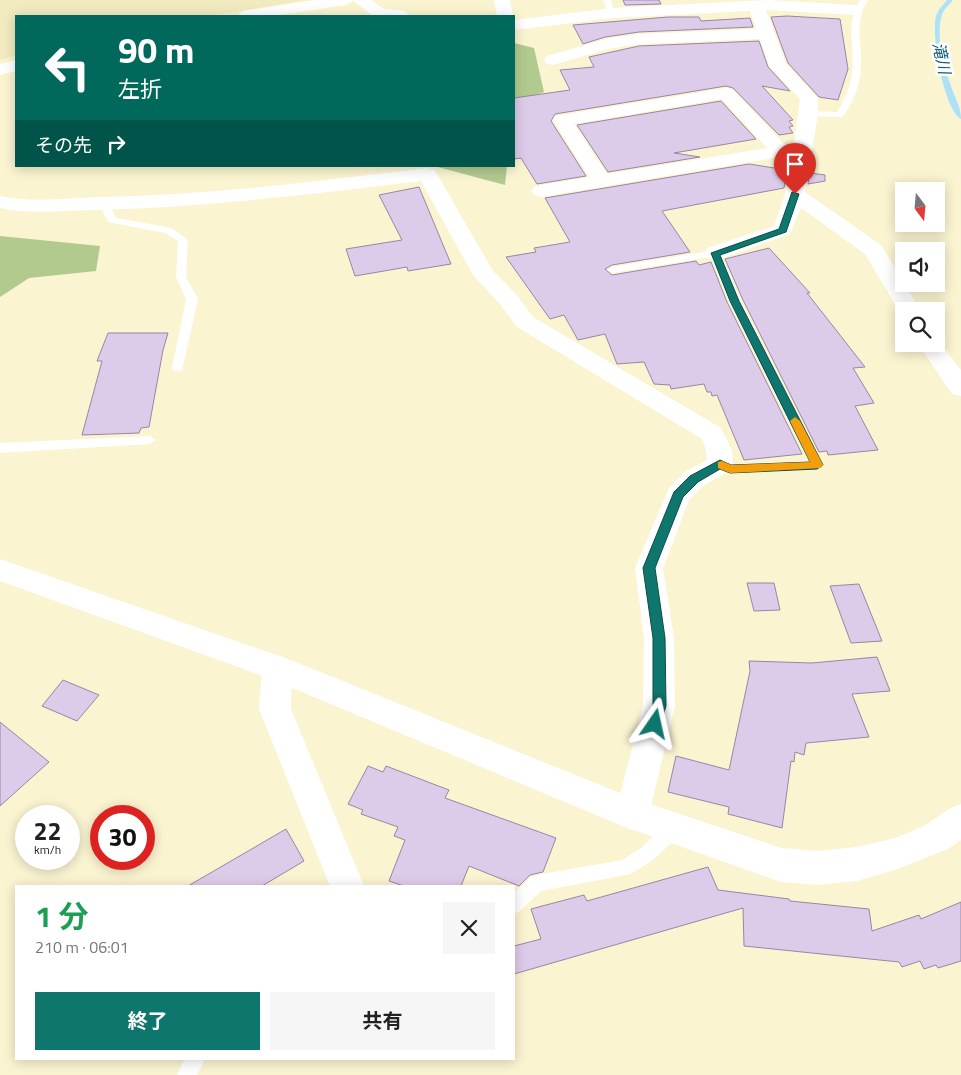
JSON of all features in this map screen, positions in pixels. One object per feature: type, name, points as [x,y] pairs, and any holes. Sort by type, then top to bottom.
[{"type":"street","points":[[250,15],[346,0]]},
{"type":"street","points":[[364,2],[392,0]]},
{"type":"street","points":[[502,0],[505,15]]},
{"type":"street","points":[[364,2],[380,14],[392,15]]},
{"type":"street","points":[[515,26],[610,6],[860,5]]},
{"type":"street","points":[[715,253],[783,230],[795,194],[809,114],[809,98],[778,66],[756,6]]},
{"type":"street","points":[[553,60],[606,44],[639,39],[765,34]]},
{"type":"street","points":[[0,70],[15,65]]},
{"type":"street","points":[[601,180],[562,120],[726,93],[780,151]]},
{"type":"street","points":[[541,191],[802,148]]},
{"type":"street","points":[[0,202],[17,206],[104,204],[260,192],[427,174],[484,275],[507,298],[525,322],[712,434],[719,450],[720,464],[694,479],[678,495],[649,568],[659,638],[659,706],[632,814]]},
{"type":"street","points":[[795,194],[873,250],[905,302]]},
{"type":"street","points":[[936,352],[961,388]]},
{"type":"street","points":[[0,570],[278,668],[632,814],[781,865],[819,868],[857,864],[895,854],[936,838],[961,820]]},
{"type":"street","points":[[278,668],[275,709],[347,885]]},
{"type":"lane","points":[[809,114],[840,115],[852,93],[857,72],[854,28],[860,5]]},
{"type":"lane","points":[[104,204],[112,220],[168,230],[183,240],[181,277],[192,299],[178,368]]},
{"type":"lane","points":[[612,270],[715,253],[735,301],[817,465],[730,469],[720,464]]},
{"type":"lane","points":[[0,448],[150,440]]},
{"type":"lane","points":[[515,905],[537,883],[625,868],[646,854],[674,829]]},
{"type":"lane","points":[[187,1075],[194,1060]]},
{"type":"shaded area","points":[[0,0],[306,0],[215,15],[15,15],[15,55],[0,60]]},
{"type":"green space","points":[[515,43],[534,48],[544,92],[515,103]]},
{"type":"green space","points":[[438,167],[507,167],[505,185]]},
{"type":"green space","points":[[0,236],[100,246],[96,271],[29,278],[0,297]]},
{"type":"building","points":[[623,0],[659,0],[661,4],[625,5]]},
{"type":"building","points":[[668,17],[699,17],[701,21],[750,18],[753,27],[639,32],[605,37],[583,44],[573,25]]},
{"type":"building","points":[[771,17],[840,19],[848,69],[838,100],[819,97],[788,63]]},
{"type":"building","points":[[759,41],[768,67],[790,91],[762,86],[793,120],[789,121],[793,126],[789,127],[793,133],[779,135],[733,88],[726,86],[555,114],[551,121],[586,176],[537,184],[521,158],[515,159],[515,98],[570,90],[560,70],[594,67],[589,57],[639,46]]},
{"type":"building","points":[[721,101],[756,139],[674,153],[700,157],[608,172],[577,125]]},
{"type":"building","points":[[749,164],[787,170],[784,188],[662,211],[690,252],[612,265],[605,269],[612,275],[696,261],[699,265],[711,262],[727,302],[802,454],[744,460],[717,395],[712,396],[711,392],[707,392],[704,384],[671,389],[670,385],[654,384],[644,362],[617,364],[605,334],[578,340],[564,315],[550,319],[506,257],[536,252],[534,248],[570,242],[545,198]]},
{"type":"building","points":[[810,173],[825,175],[825,181],[808,184]]},
{"type":"building","points":[[419,187],[451,264],[408,271],[407,267],[355,276],[346,249],[402,240],[379,195]]},
{"type":"building","points":[[769,248],[810,293],[807,293],[865,367],[853,368],[874,403],[855,406],[878,450],[828,455],[827,451],[819,452],[743,300],[725,259]]},
{"type":"building","points":[[108,333],[168,333],[163,350],[149,427],[141,428],[139,433],[82,435],[102,361],[97,361]]},
{"type":"building","points":[[747,583],[774,583],[780,610],[754,611]]},
{"type":"building","points":[[859,584],[882,641],[851,643],[830,586]]},
{"type":"building","points":[[877,657],[890,691],[852,694],[869,737],[806,743],[804,755],[795,752],[794,762],[791,761],[782,828],[728,814],[729,807],[668,792],[676,756],[729,770],[750,671],[749,661],[812,663]]},
{"type":"building","points":[[63,680],[99,695],[77,721],[42,706]]},
{"type":"building","points":[[0,722],[49,762],[0,806]]},
{"type":"building","points":[[368,766],[383,772],[386,766],[449,790],[445,798],[556,838],[543,872],[530,875],[519,886],[469,866],[461,885],[401,885],[389,881],[405,840],[394,836],[398,827],[361,814],[363,810],[348,804]]},
{"type":"building","points":[[286,829],[304,861],[264,885],[190,885]]},
{"type":"building","points":[[708,867],[718,890],[789,899],[790,901],[869,909],[872,931],[919,915],[921,919],[961,902],[961,961],[938,968],[936,965],[924,969],[920,961],[902,967],[899,962],[744,946],[743,908],[515,974],[515,946],[541,939],[531,909],[584,895],[587,901]]},
{"type":"waterway","name":"滝川","points":[[950,0],[940,14],[937,40],[946,82],[961,117]]},
{"type":"slow traffic","points":[[722,465],[730,469],[817,465],[795,421]]},
{"type":"route","points":[[655,724],[659,706],[659,638],[649,568],[678,495],[694,479],[720,464],[730,469],[817,465],[735,301],[715,253],[783,230],[795,194]]}]
